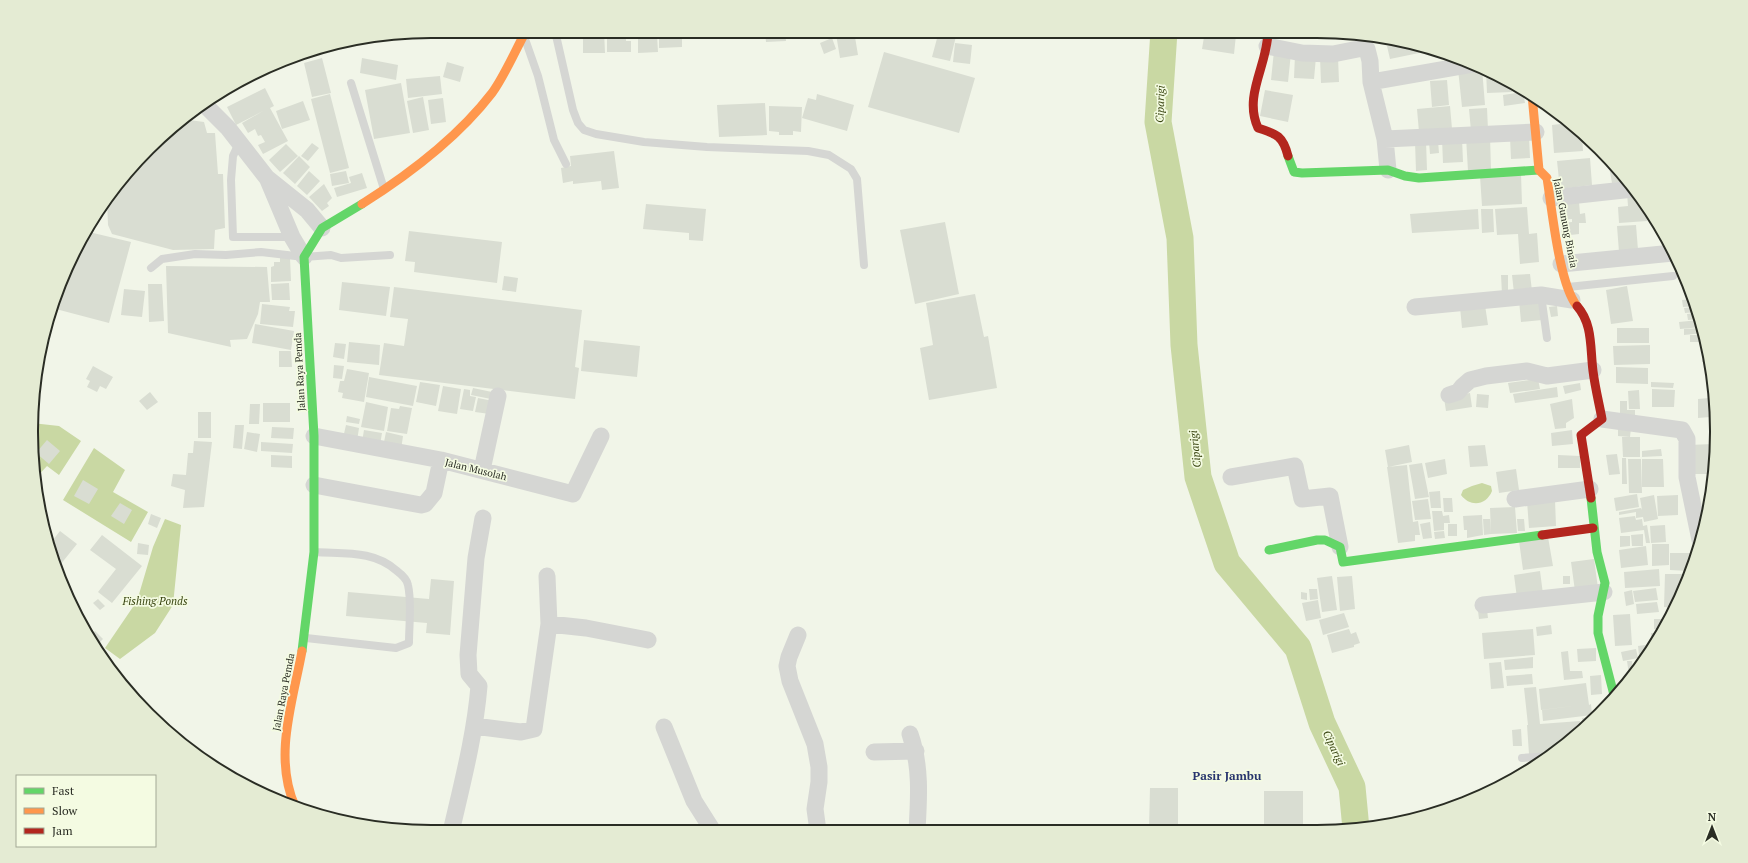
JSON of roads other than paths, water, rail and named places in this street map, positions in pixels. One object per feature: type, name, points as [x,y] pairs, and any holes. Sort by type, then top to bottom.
[{"type":"street","points":[[267,178],[292,237],[304,257],[322,228],[384,190],[457,133],[493,92],[523,38]]},
{"type":"street","points":[[1388,170],[1385,139],[1371,82],[1370,61],[1367,49],[1363,48],[1333,54],[1302,53],[1268,39],[1252,98],[1253,120],[1258,128],[1269,130],[1282,138],[1286,145],[1291,167],[1294,172],[1302,174],[1362,170],[1388,170],[1405,176],[1419,178],[1539,170]]},
{"type":"street","points":[[1371,82],[1462,66]]},
{"type":"street","name":"Jalan Gunung Binaia","points":[[1533,103],[1539,170],[1547,178],[1561,264],[1570,293]]},
{"type":"street","points":[[208,108],[228,128],[267,178],[307,210],[322,228]]},
{"type":"street","points":[[1385,139],[1536,132]]},
{"type":"street","points":[[1551,198],[1628,191]]},
{"type":"street","points":[[1561,264],[1667,254]]},
{"type":"street","name":"Jalan Raya Pemda","points":[[291,799],[285,762],[285,740],[305,638],[314,552],[314,436],[304,257]]},
{"type":"street","points":[[1415,307],[1541,294],[1570,293],[1583,313],[1588,329],[1593,370],[1602,419]]},
{"type":"street","points":[[1449,395],[1458,392],[1462,386],[1470,380],[1486,376],[1527,371],[1547,376],[1593,370]]},
{"type":"street","points":[[482,470],[498,396]]},
{"type":"street","points":[[1616,686],[1598,633],[1598,616],[1604,592],[1603,573],[1597,552],[1593,528],[1590,488],[1581,435],[1602,419],[1682,430],[1687,439],[1687,477],[1698,529]]},
{"type":"street","name":"Jalan Musolah","points":[[314,436],[441,460],[573,494],[601,436]]},
{"type":"street","points":[[314,485],[421,505],[426,504],[434,493],[441,460]]},
{"type":"street","points":[[1231,476],[1295,466],[1302,499],[1330,496],[1343,562],[1593,528]]},
{"type":"street","points":[[1515,499],[1590,488]]},
{"type":"street","points":[[453,825],[474,726],[479,686],[469,674],[468,655],[476,558],[483,518]]},
{"type":"street","points":[[1269,550],[1317,540],[1325,540],[1340,547]]},
{"type":"street","points":[[474,726],[521,732],[534,728],[549,624],[547,576]]},
{"type":"street","points":[[1483,605],[1604,592]]},
{"type":"street","points":[[549,624],[586,628],[648,640]]},
{"type":"street","points":[[798,635],[788,657],[787,666],[790,681],[816,744],[819,767],[819,782],[815,809],[817,825]]},
{"type":"street","points":[[664,727],[694,801],[709,825]]},
{"type":"street","points":[[910,734],[916,752],[919,791],[917,825]]},
{"type":"street","points":[[874,752],[916,752]]},
{"type":"lane","points":[[526,38],[538,76],[554,140],[566,164]]},
{"type":"lane","points":[[557,38],[573,110],[578,123],[584,130],[596,134],[644,142],[707,147],[808,151],[829,155],[851,169],[857,179],[864,265]]},
{"type":"lane","points":[[351,83],[384,190]]},
{"type":"lane","points":[[239,143],[233,156],[233,237],[292,237]]},
{"type":"lane","points":[[151,268],[162,259],[194,254],[226,255],[261,252],[304,257],[331,255],[341,258],[390,255]]},
{"type":"lane","points":[[1570,293],[1673,276]]},
{"type":"lane","points":[[1541,294],[1547,338]]},
{"type":"lane","points":[[305,638],[396,648],[409,643],[408,583],[402,575],[390,565],[376,558],[362,554],[314,552]]},
{"type":"lane","points":[[1522,758],[1538,757]]},
{"type":"water","points":[[38,424],[59,426],[81,441],[59,475],[47,466],[40,473]]},
{"type":"water","points":[[94,448],[125,470],[113,492],[148,512],[131,542],[63,500]]},
{"type":"water","points":[[1482,483],[1491,486],[1492,491],[1486,500],[1473,503],[1469,502],[1461,495],[1463,490]]},
{"type":"water","name":"Fishing Ponds","points":[[165,519],[181,525],[173,605],[155,633],[120,659],[105,648],[137,601],[153,547]]},
{"type":"waterway","name":"Ciparigi","points":[[1164,38],[1158,122],[1180,238],[1184,345],[1198,477],[1227,563],[1298,648],[1322,723],[1352,787],[1355,823]]},
{"type":"district","name":"Pasir Jambu","points":[[1227,776]]}]
